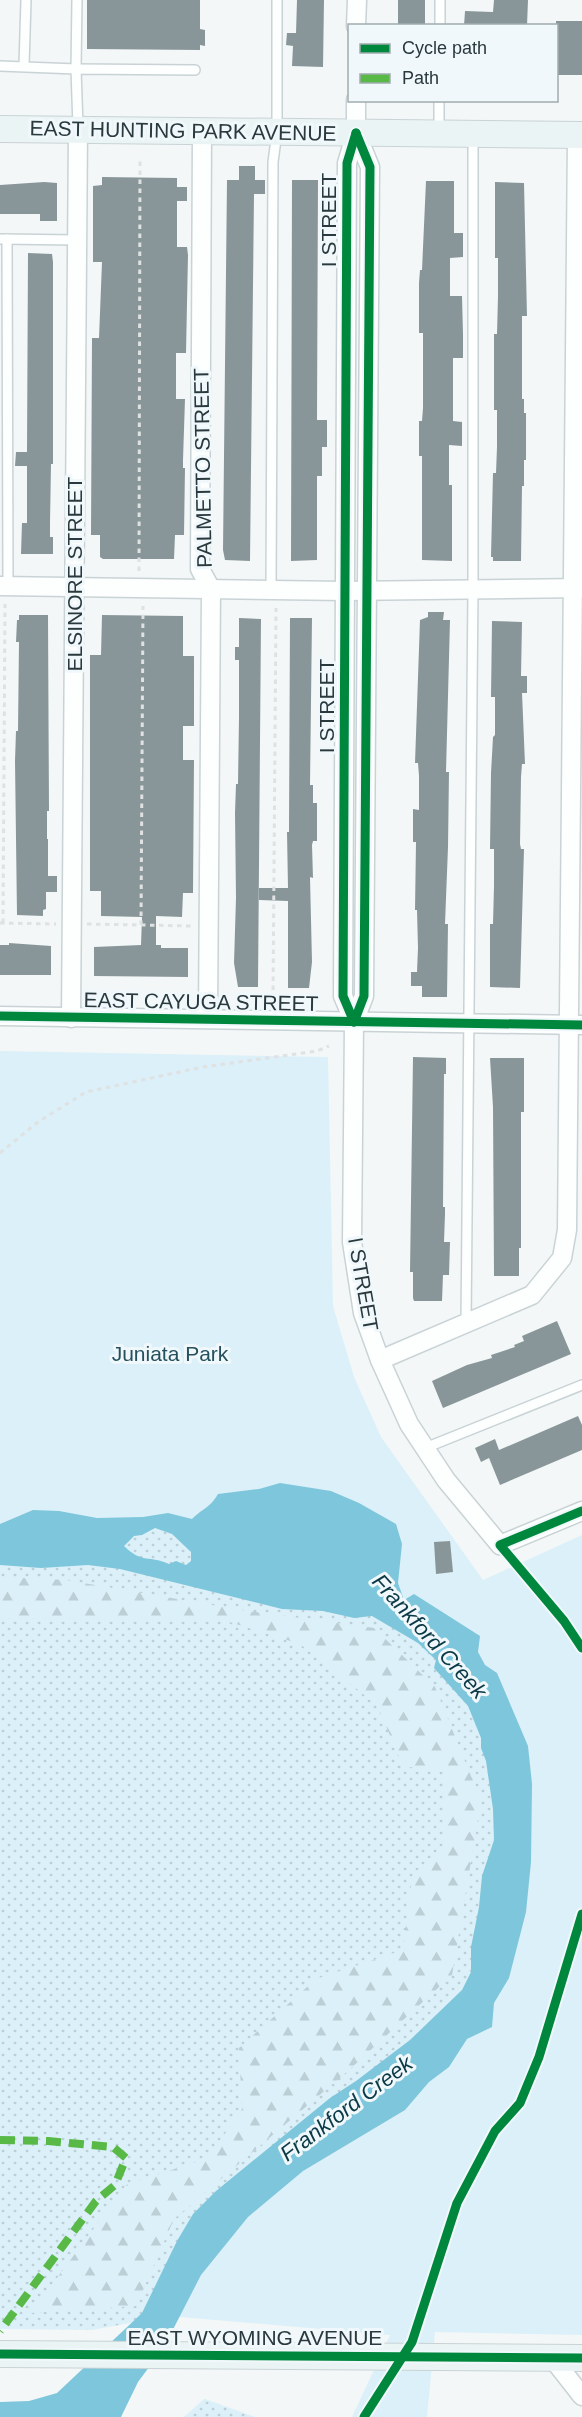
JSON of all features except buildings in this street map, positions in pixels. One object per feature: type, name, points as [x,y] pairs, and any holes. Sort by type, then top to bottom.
[{"type":"main road","name":"EAST HUNTING PARK AVENUE","points":[[0,129],[580,135]]},
{"type":"main road","name":"EAST WYOMING AVENUE","points":[[0,2354],[582,2358]]},
{"type":"street","points":[[356,24],[357,0]]},
{"type":"street","name":"I STREET","points":[[354,1022],[343,996],[347,164],[356,133],[356,102]]},
{"type":"street","name":"ELSINORE STREET","points":[[71,1018],[78,130]]},
{"type":"street","name":"PALMETTO STREET","points":[[202,131],[200,569],[211,590],[208,1019]]},
{"type":"street","name":"I STREET","points":[[356,133],[370,167],[364,996],[354,1022],[352,1242],[363,1313],[380,1360],[409,1424],[446,1480],[500,1545],[582,1511]]},
{"type":"street","points":[[380,1360],[532,1295],[562,1258],[567,1230],[576,1025],[580,135]]},
{"type":"street","points":[[4,592],[75,587],[211,590],[273,598],[345,591],[578,588]]},
{"type":"street","name":"EAST CAYUGA STREET","points":[[0,1016],[576,1025]]},
{"type":"street","points":[[553,2358],[582,2396]]},
{"type":"lane","points":[[24,66],[26,0]]},
{"type":"lane","points":[[77,0],[78,130]]},
{"type":"lane","points":[[273,598],[273,162],[277,132],[278,0]]},
{"type":"lane","points":[[440,0],[440,24]]},
{"type":"lane","points":[[0,66],[195,70]]},
{"type":"lane","points":[[439,102],[439,134]]},
{"type":"lane","points":[[466,1324],[473,589],[472,134]]},
{"type":"lane","points":[[4,592],[3,239],[77,240]]},
{"type":"lane","points":[[425,1448],[582,1385]]},
{"type":"path","points":[[139,571],[140,157]]},
{"type":"path","points":[[4,592],[2,923],[61,924]]},
{"type":"path","points":[[273,598],[273,999]]},
{"type":"path","points":[[141,925],[143,604]]},
{"type":"path","points":[[84,924],[196,926]]},
{"type":"path","points":[[0,1153],[38,1122],[86,1092],[204,1067],[317,1051],[329,1046]]},
{"type":"green space","name":"Juniata Park","points":[[0,1051],[328,1057],[333,1306],[354,1377],[381,1437],[483,1580],[582,1535],[582,2335],[435,2332],[427,2417],[352,2417],[390,2335],[168,2316],[184,2250],[414,2059],[482,1964],[512,1833],[490,1698],[400,1599],[153,1525],[0,1534]]},
{"type":"green space","points":[[153,1525],[345,1547],[490,1698],[512,1833],[482,1964],[414,2059],[168,2316],[92,2330],[0,2329],[0,1534]]},
{"type":"green space","points":[[0,1577],[66,1580],[241,1610],[374,1628],[435,1687],[481,1801],[452,1975],[349,2070],[174,2219],[136,2306],[31,2313],[126,2185],[208,2158],[242,2109],[239,2048],[316,1979],[403,1950],[412,1876],[445,1843],[443,1772],[403,1766],[377,1705],[300,1644],[223,1620],[0,1618]]},
{"type":"green space","points":[[205,2399],[255,2417],[184,2417]]},
{"type":"water","name":"Frankford Creek","points":[[280,1483],[331,1491],[359,1503],[396,1524],[402,1544],[398,1583],[404,1600],[414,1594],[480,1636],[478,1652],[485,1665],[497,1673],[528,1746],[532,1784],[531,1862],[526,1912],[509,1978],[494,2003],[492,2027],[467,2039],[449,2067],[429,2082],[405,2110],[303,2171],[248,2217],[201,2275],[164,2347],[138,2382],[121,2417],[0,2417],[0,2402],[29,2401],[57,2393],[142,2313],[177,2241],[193,2214],[216,2191],[330,2098],[410,2040],[462,1990],[471,1972],[471,1947],[482,1876],[494,1840],[493,1809],[486,1761],[481,1748],[481,1738],[468,1706],[434,1668],[436,1660],[418,1643],[372,1616],[354,1618],[323,1611],[282,1609],[120,1569],[88,1565],[41,1568],[0,1565],[0,1524],[33,1510],[59,1511],[97,1518],[143,1517],[168,1513],[192,1519],[209,1506],[218,1494],[259,1489]],"holes":[[[155,1528],[172,1534],[191,1552],[191,1561],[186,1565],[176,1561],[169,1564],[141,1557],[124,1546],[134,1536],[142,1535]]]},
{"type":"marked path","points":[[0,2140],[48,2141],[113,2147],[126,2158],[115,2185],[96,2201],[0,2331]]},
{"type":"cycle path","points":[[354,1022],[364,996],[370,167],[356,133]]},
{"type":"cycle path","points":[[354,1022],[343,996],[347,163],[356,133]]},
{"type":"cycle path","points":[[0,1016],[582,1025]]},
{"type":"cycle path","points":[[582,1511],[500,1545],[564,1621],[582,1648]]},
{"type":"cycle path","points":[[364,2417],[412,2342],[457,2203],[495,2131],[520,2103],[539,2057],[582,1914]]},
{"type":"cycle path","points":[[0,2354],[582,2358]]}]
